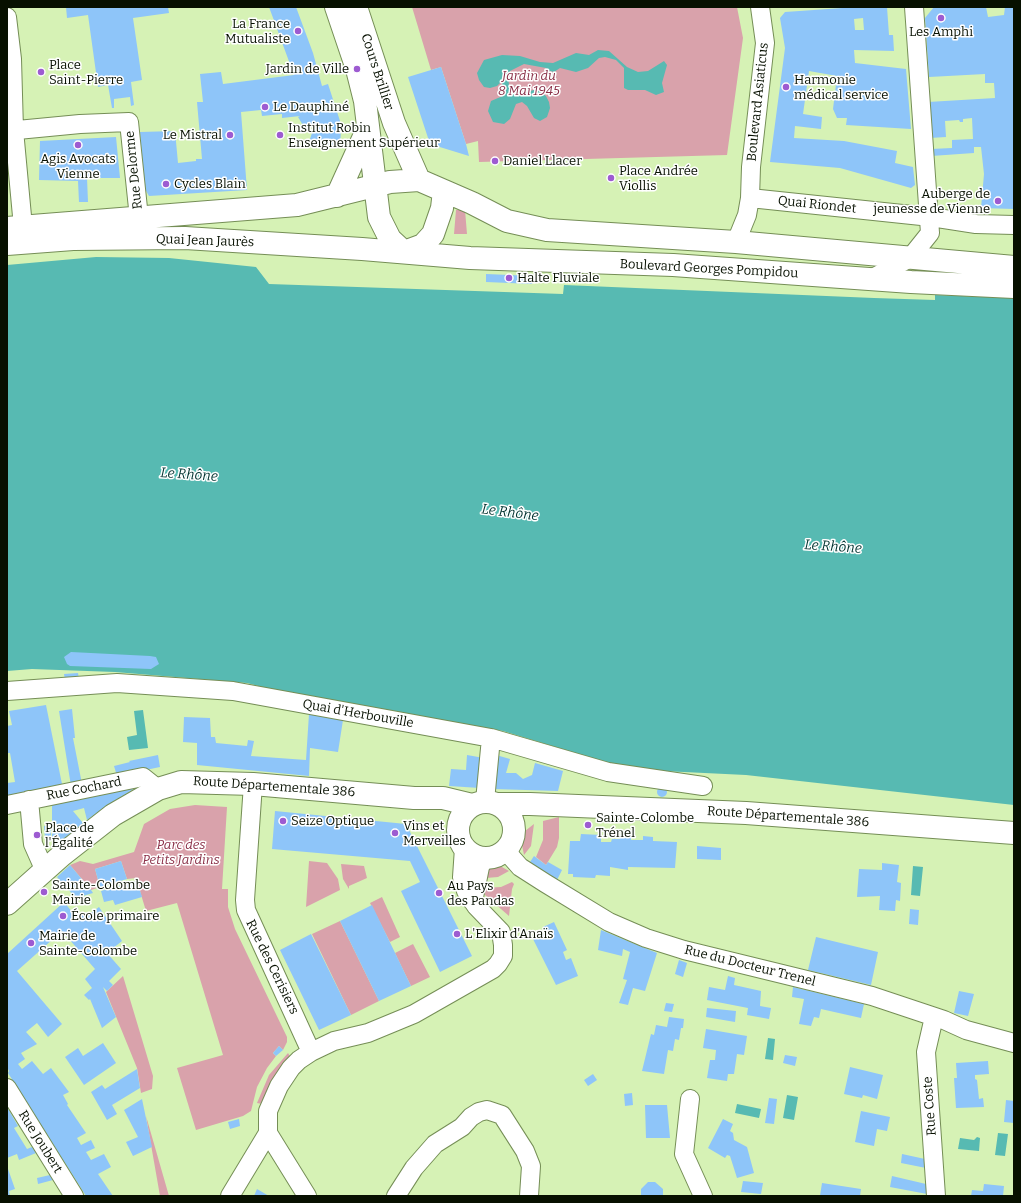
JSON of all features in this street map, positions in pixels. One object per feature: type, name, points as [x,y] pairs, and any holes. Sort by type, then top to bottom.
[{"type":"main road","name":"Cours Brillier","points":[[336,7],[365,101],[367,130],[375,185]]},
{"type":"main road","name":"Cours Brillier","points":[[356,7],[394,122],[419,180]]},
{"type":"main road","name":"Cours Brillier","points":[[337,196],[367,130]]},
{"type":"main road","points":[[419,180],[444,191],[442,208],[433,234],[423,245],[404,252],[390,239],[383,227],[379,217],[375,185],[390,182],[419,180]]},
{"type":"main road","name":"Quai Jean Jaurès","points":[[15,227],[297,205],[337,196],[375,185]]},
{"type":"main road","name":"Boulevard Georges Pompidou","points":[[444,191],[507,221],[527,227],[565,232],[736,242],[1014,268]]},
{"type":"main road","name":"Quai Jean Jaurès","points":[[7,244],[72,239],[185,238],[404,252]]},
{"type":"main road","name":"Boulevard Georges Pompidou","points":[[404,252],[470,258],[673,265],[871,279],[1014,287]]},
{"type":"main road","name":"Route Départementale 386","points":[[7,904],[98,826],[128,805],[158,789],[181,782],[253,784],[414,798],[443,798],[485,804],[746,813],[1014,833]]},
{"type":"main road","name":"Route Départementale 386","points":[[414,798],[436,810],[461,839]]},
{"type":"main road","points":[[485,804],[511,816],[509,842],[496,856],[484,858],[473,855],[461,839],[462,815],[485,804]]},
{"type":"main road","name":"Route Départementale 386","points":[[509,842],[536,817],[562,806]]},
{"type":"street","name":"Boulevard Asiaticus","points":[[750,198],[751,167],[765,42],[760,7]]},
{"type":"street","points":[[871,279],[910,258],[930,233],[914,7]]},
{"type":"street","points":[[7,17],[12,59],[11,130],[15,227]]},
{"type":"street","name":"Rue Delorme","points":[[11,130],[80,124],[129,122],[139,218]]},
{"type":"street","name":"Quai Riondet","points":[[750,198],[930,217],[976,224],[1014,225]]},
{"type":"street","points":[[736,242],[747,215],[750,198]]},
{"type":"street","name":"Quai d'Herbouville","points":[[7,691],[117,683],[233,691],[491,738],[608,772],[703,786]]},
{"type":"street","points":[[485,804],[491,738]]},
{"type":"street","name":"Rue Cochard","points":[[7,805],[143,777],[158,789]]},
{"type":"street","name":"Rue des Cerisiers","points":[[253,784],[245,900],[246,910],[248,919],[311,1052]]},
{"type":"street","points":[[29,800],[33,844],[45,871]]},
{"type":"street","points":[[230,1196],[268,1133],[268,1111],[279,1086],[290,1068],[311,1052],[334,1041],[368,1033],[414,1014],[492,969],[498,964],[503,956],[501,932],[473,902],[466,891],[462,877],[461,839]]},
{"type":"street","name":"Rue du Docteur Trenel","points":[[509,842],[520,867],[610,922],[646,938],[684,950],[872,996],[934,1017],[966,1030],[1014,1043]]},
{"type":"street","points":[[473,902],[480,867],[484,858]]},
{"type":"street","name":"Rue Coste","points":[[934,1017],[926,1052],[936,1196]]},
{"type":"street","name":"Rue Joubert","points":[[7,1088],[74,1196]]},
{"type":"street","points":[[690,1099],[684,1154],[702,1196]]},
{"type":"street","points":[[396,1196],[414,1168],[435,1144],[462,1127],[475,1114],[487,1110],[502,1115],[525,1150],[531,1166],[529,1196]]},
{"type":"street","points":[[268,1133],[307,1196]]},
{"type":"green space","name":"Jardin du 8 Mai 1945","points":[[412,7],[737,7],[743,38],[727,155],[479,162],[478,141],[466,144],[441,67],[431,70]]},
{"type":"green space","points":[[456,210],[465,210],[467,234],[454,234]]},
{"type":"green space","name":"Parc des Petits Jardins","points":[[195,805],[227,807],[222,889],[228,889],[228,907],[235,929],[287,1037],[287,1042],[283,1050],[279,1046],[273,1053],[276,1056],[267,1068],[257,1087],[251,1111],[243,1116],[196,1130],[177,1068],[223,1055],[177,903],[146,911],[136,878],[127,879],[121,861],[95,869],[100,887],[91,890],[70,865],[80,861],[93,864],[134,852],[144,824],[170,809]]},
{"type":"green space","points":[[559,817],[559,838],[557,847],[546,865],[536,857],[543,840],[543,821]]},
{"type":"green space","points":[[534,824],[531,846],[524,855],[522,845],[523,837],[525,831]]},
{"type":"green space","points":[[309,861],[327,863],[338,879],[340,890],[306,907]]},
{"type":"green space","points":[[341,864],[364,866],[367,878],[349,886],[349,889],[343,879]]},
{"type":"green space","points":[[493,866],[502,867],[509,871],[498,877],[486,878],[487,868]]},
{"type":"green space","points":[[512,882],[514,884],[512,889],[509,916],[485,895],[482,888],[501,887]]},
{"type":"green space","points":[[382,897],[400,937],[390,942],[370,903]]},
{"type":"green space","points":[[340,921],[379,1001],[351,1015],[312,934]]},
{"type":"green space","points":[[413,944],[430,977],[411,986],[395,953]]},
{"type":"green space","points":[[123,976],[153,1076],[152,1089],[141,1093],[137,1068],[106,992]]},
{"type":"green space","points":[[288,1053],[291,1058],[271,1083],[262,1104],[257,1103],[269,1075]]},
{"type":"green space","points":[[146,1116],[169,1196],[160,1196]]},
{"type":"water","points":[[598,50],[609,51],[627,67],[638,72],[648,71],[664,61],[667,65],[662,83],[664,92],[656,95],[645,90],[628,90],[624,88],[624,68],[616,60],[605,57],[599,58],[588,68],[576,72],[560,68],[554,72],[546,68],[524,64],[510,71],[508,76],[510,94],[534,90],[539,91],[546,96],[549,102],[550,108],[547,117],[540,121],[534,118],[527,106],[522,102],[516,104],[510,119],[504,124],[493,122],[488,111],[491,101],[505,95],[504,88],[501,82],[497,86],[490,88],[484,87],[479,80],[477,73],[484,60],[502,55],[520,56],[540,62],[553,63],[576,53],[589,55]]},
{"type":"water","name":"Le Rhône","points":[[96,257],[169,258],[256,267],[269,284],[563,294],[564,285],[935,300],[935,295],[1014,298],[1014,805],[746,775],[663,771],[608,763],[503,731],[297,696],[247,683],[115,672],[32,669],[7,671],[7,265]]},
{"type":"water","points":[[143,710],[148,748],[129,750],[127,737],[137,735],[134,711]]},
{"type":"water","points":[[913,866],[923,867],[920,896],[911,895]]},
{"type":"water","points":[[768,1038],[775,1039],[773,1060],[765,1059]]},
{"type":"water","points":[[787,1095],[798,1097],[794,1120],[783,1118]]},
{"type":"water","points":[[737,1104],[761,1109],[759,1118],[735,1113]]},
{"type":"water","points":[[998,1133],[1008,1134],[1005,1156],[995,1155]]},
{"type":"water","points":[[977,1137],[980,1138],[979,1151],[958,1149],[960,1138],[974,1140]]},
{"type":"building","points":[[66,7],[168,7],[169,13],[133,18],[142,80],[131,82],[134,105],[131,106],[130,97],[114,99],[114,108],[112,108],[108,85],[98,87],[88,15],[67,18]]},
{"type":"building","points":[[269,7],[296,7],[313,53],[322,86],[328,84],[340,121],[340,146],[315,143],[314,146],[308,145],[315,124],[303,131],[301,129],[304,127],[298,117],[300,116],[282,118],[282,114],[262,116],[261,110],[241,112],[247,190],[149,196],[145,189],[140,132],[175,131],[178,163],[202,159],[197,102],[203,102],[200,74],[221,72],[223,84],[294,75]]},
{"type":"building","points":[[857,7],[887,7],[889,35],[893,35],[894,51],[854,50],[855,63],[906,69],[911,129],[846,125],[847,118],[837,118],[833,109],[837,76],[809,71],[803,114],[822,117],[821,129],[795,126],[794,138],[844,141],[897,151],[895,163],[913,167],[915,185],[911,188],[840,168],[770,162],[785,48],[780,18],[785,12]],"holes":[[[863,18],[864,30],[855,30],[854,19]]]},
{"type":"building","points":[[934,7],[986,7],[988,17],[1004,15],[1005,7],[1014,7],[1014,209],[981,208],[984,174],[981,147],[974,147],[974,153],[931,156],[931,149],[952,148],[952,140],[973,139],[972,118],[963,119],[963,122],[960,122],[959,120],[945,121],[946,137],[930,138],[928,102],[995,98],[994,83],[985,83],[985,74],[929,77],[925,18]]},
{"type":"building","points":[[441,67],[469,156],[430,144],[408,77]]},
{"type":"building","points":[[116,137],[120,178],[87,178],[88,202],[79,202],[78,181],[39,180],[40,141]]},
{"type":"building","points":[[944,192],[953,195],[951,199],[943,196]]},
{"type":"building","name":"Halte Fluviale","points":[[486,274],[533,276],[532,284],[486,282]]},
{"type":"building","points":[[71,652],[150,656],[156,657],[159,664],[151,669],[70,666],[67,664],[64,657]]},
{"type":"building","points":[[78,673],[79,679],[65,680],[64,674]]},
{"type":"building","points":[[46,705],[63,789],[7,800],[7,783],[15,782],[10,753],[7,753],[7,726],[12,725],[9,711]]},
{"type":"building","points":[[72,709],[75,738],[73,738],[82,784],[71,786],[59,711]]},
{"type":"building","points":[[309,714],[343,720],[338,752],[310,748],[309,776],[197,765],[197,743],[183,742],[184,717],[210,718],[211,737],[215,737],[216,743],[247,746],[248,740],[254,741],[251,756],[306,760]]},
{"type":"building","points":[[158,755],[160,767],[117,776],[114,766],[130,762],[129,761]]},
{"type":"building","points":[[467,755],[484,758],[480,788],[449,786],[451,769],[466,770]]},
{"type":"building","points":[[496,755],[510,759],[506,773],[516,773],[523,779],[532,775],[535,763],[563,771],[558,791],[493,789]]},
{"type":"building","points":[[137,787],[106,806],[87,820],[84,808],[73,811],[83,823],[54,848],[52,845],[52,802]]},
{"type":"building","points":[[660,787],[664,787],[667,792],[664,797],[660,797],[657,794],[657,790]]},
{"type":"building","points":[[275,811],[406,824],[472,956],[440,972],[401,891],[420,882],[410,861],[272,849]]},
{"type":"building","points":[[44,826],[51,826],[51,838],[45,838]]},
{"type":"building","points":[[581,834],[601,835],[601,842],[611,842],[612,839],[620,839],[620,835],[631,836],[631,840],[643,840],[643,836],[653,837],[653,841],[677,842],[675,868],[628,867],[628,870],[610,867],[610,876],[596,875],[595,878],[573,877],[573,874],[568,874],[570,841],[580,841]]},
{"type":"building","points":[[697,846],[721,848],[721,860],[697,859]]},
{"type":"building","points":[[534,856],[546,865],[548,862],[562,870],[557,880],[530,862]]},
{"type":"building","points":[[121,861],[127,879],[100,887],[95,869]]},
{"type":"building","points":[[882,863],[899,865],[897,882],[901,883],[900,901],[896,900],[895,911],[879,910],[880,896],[857,897],[859,869],[882,870]]},
{"type":"building","points":[[70,865],[93,893],[76,898],[57,877]]},
{"type":"building","points":[[137,881],[142,897],[115,905],[113,900],[104,902],[101,891]]},
{"type":"building","points":[[64,902],[77,918],[84,912],[87,916],[99,907],[122,941],[107,953],[121,969],[109,981],[113,985],[107,991],[103,987],[116,1017],[102,1028],[90,999],[89,1000],[84,995],[92,988],[85,979],[95,969],[62,931],[17,971],[62,1024],[48,1037],[37,1023],[26,1032],[37,1044],[21,1053],[25,1059],[18,1064],[22,1069],[32,1061],[43,1074],[51,1068],[69,1092],[63,1095],[68,1104],[67,1105],[86,1133],[77,1138],[81,1145],[91,1140],[95,1148],[86,1152],[91,1160],[104,1154],[111,1167],[98,1174],[113,1196],[86,1196],[8,1073],[9,1071],[7,1067],[7,954]]},
{"type":"building","points":[[372,905],[411,986],[379,1001],[340,921]]},
{"type":"building","points":[[910,909],[919,910],[918,925],[909,924]]},
{"type":"building","points":[[554,922],[567,950],[563,952],[566,960],[571,958],[578,976],[556,985],[533,939],[546,933],[543,927]]},
{"type":"building","points":[[601,930],[657,953],[645,991],[633,988],[628,1005],[619,1003],[627,980],[623,979],[630,952],[623,949],[622,956],[598,950]]},
{"type":"building","points":[[311,934],[351,1015],[319,1030],[280,950]]},
{"type":"building","points":[[816,937],[878,952],[871,985],[808,970]]},
{"type":"building","points":[[679,960],[687,963],[683,977],[675,974]]},
{"type":"building","points":[[728,976],[735,978],[734,985],[761,991],[760,1006],[771,1008],[769,1019],[747,1015],[748,1008],[707,1000],[709,987],[725,990]]},
{"type":"building","points":[[793,987],[864,1004],[861,1018],[821,1009],[819,1018],[814,1017],[811,1026],[799,1024],[804,999],[792,997]]},
{"type":"building","points":[[959,991],[974,994],[968,1016],[954,1013]]},
{"type":"building","points":[[666,1003],[674,1004],[672,1012],[664,1011]]},
{"type":"building","points":[[707,1008],[736,1011],[735,1022],[706,1017]]},
{"type":"building","points":[[669,1017],[684,1019],[679,1040],[675,1039],[673,1051],[668,1050],[664,1074],[642,1071],[651,1034],[654,1035],[656,1025],[667,1027]]},
{"type":"building","points":[[706,1029],[747,1036],[744,1055],[737,1054],[734,1074],[728,1074],[727,1081],[707,1078],[710,1060],[715,1060],[716,1050],[703,1048]]},
{"type":"building","points":[[103,1043],[116,1063],[84,1085],[65,1057],[78,1048],[83,1056]]},
{"type":"building","points":[[279,1046],[283,1050],[276,1056],[273,1053]]},
{"type":"building","points":[[785,1055],[797,1057],[795,1066],[783,1063]]},
{"type":"building","points":[[988,1061],[989,1074],[975,1075],[979,1099],[983,1098],[984,1107],[956,1108],[954,1078],[957,1078],[956,1063]]},
{"type":"building","points":[[850,1067],[883,1075],[877,1099],[863,1095],[862,1098],[844,1094]]},
{"type":"building","points":[[137,1069],[140,1088],[112,1105],[117,1114],[107,1120],[91,1092],[102,1085],[105,1089]]},
{"type":"building","points":[[593,1074],[597,1080],[588,1086],[584,1080]]},
{"type":"building","points":[[632,1093],[633,1105],[625,1106],[624,1094]]},
{"type":"building","points":[[769,1098],[777,1099],[774,1124],[765,1123]]},
{"type":"building","points":[[142,1099],[152,1147],[133,1156],[126,1142],[138,1137],[124,1110]]},
{"type":"building","points":[[1006,1100],[1014,1101],[1014,1123],[1004,1122]]},
{"type":"building","points":[[645,1105],[667,1105],[670,1138],[646,1138]]},
{"type":"building","points":[[7,1107],[18,1126],[14,1128],[27,1149],[32,1147],[36,1153],[19,1160],[17,1154],[7,1158]]},
{"type":"building","points":[[861,1111],[890,1117],[887,1131],[877,1129],[874,1146],[855,1142]]},
{"type":"building","points":[[239,1119],[240,1126],[230,1129],[228,1122]]},
{"type":"building","points":[[723,1119],[733,1124],[730,1131],[733,1133],[734,1140],[747,1147],[754,1173],[737,1178],[730,1156],[727,1155],[725,1158],[708,1148]]},
{"type":"building","points":[[902,1154],[925,1159],[926,1168],[901,1163]]},
{"type":"building","points":[[7,1166],[15,1189],[9,1191],[10,1196],[7,1196]]},
{"type":"building","points":[[50,1175],[53,1180],[38,1184],[37,1178]]},
{"type":"building","points":[[892,1176],[926,1184],[927,1194],[890,1187]]},
{"type":"building","points":[[743,1181],[763,1183],[761,1194],[741,1192]]},
{"type":"building","points":[[648,1182],[655,1182],[663,1189],[663,1196],[641,1196],[641,1189]]},
{"type":"building","points":[[822,1183],[861,1189],[860,1196],[820,1196]]},
{"type":"building","points":[[984,1184],[1004,1186],[1003,1196],[971,1196],[972,1190],[983,1191]]},
{"type":"building","points":[[257,1189],[269,1196],[254,1196]]},
{"type":"place","name":"Les Amphi","points":[[941,18]]},
{"type":"place","name":"La France Mutualiste","points":[[298,31]]},
{"type":"place","name":"Jardin de Ville","points":[[357,69]]},
{"type":"place","name":"Place Saint-Pierre","points":[[41,72]]},
{"type":"place","name":"Harmonie médical service","points":[[786,87]]},
{"type":"place","name":"Le Dauphiné","points":[[265,107]]},
{"type":"place","name":"Le Mistral","points":[[230,135]]},
{"type":"place","name":"Institut Robin Enseignement Supérieur","points":[[280,135]]},
{"type":"place","name":"Agis Avocats Vienne","points":[[78,145]]},
{"type":"place","name":"Daniel Llacer","points":[[495,161]]},
{"type":"place","name":"Place Andrée Viollis","points":[[611,178]]},
{"type":"place","name":"Cycles Blain","points":[[166,184]]},
{"type":"place","name":"Auberge de jeunesse de Vienne","points":[[998,201]]},
{"type":"place","name":"Halte Fluviale","points":[[509,278]]},
{"type":"place","name":"Seize Optique","points":[[283,821]]},
{"type":"place","name":"Sainte-Colombe Trénel","points":[[588,825]]},
{"type":"place","name":"Vins et Merveilles","points":[[395,833]]},
{"type":"place","name":"Place de l'Égalité","points":[[37,835]]},
{"type":"place","name":"Sainte-Colombe Mairie","points":[[44,892]]},
{"type":"place","name":"Au Pays des Pandas","points":[[439,893]]},
{"type":"place","name":"École primaire","points":[[63,916]]},
{"type":"place","name":"L'Elixir d'Anaïs","points":[[457,934]]},
{"type":"place","name":"Mairie de Sainte-Colombe","points":[[31,943]]}]
